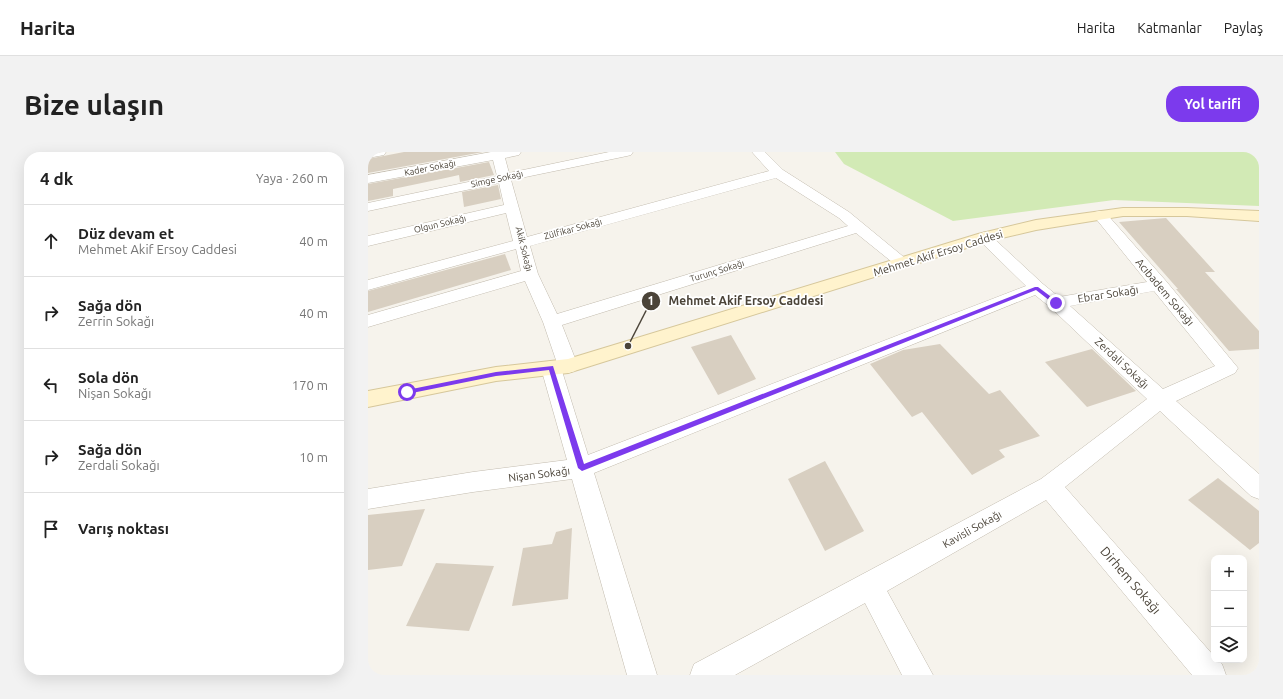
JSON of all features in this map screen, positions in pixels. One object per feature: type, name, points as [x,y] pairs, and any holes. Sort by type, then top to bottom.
[{"type":"street","points":[[368,154],[380,152]]},
{"type":"street","name":"Kader Sokağı","points":[[368,179],[497,154],[515,152]]},
{"type":"street","name":"Simge Sokağı","points":[[368,207],[627,152]]},
{"type":"street","points":[[758,152],[778,173],[844,215],[903,263]]},
{"type":"street","name":"Akik Sokağı","points":[[497,154],[513,207],[530,274],[552,322],[560,367],[582,468],[642,675]]},
{"type":"street","name":"Zülfikar Sokağı","points":[[368,285],[778,173]]},
{"type":"street","name":"Olgun Sokağı","points":[[368,241],[513,207]]},
{"type":"street","name":"Mehmet Akif Ersoy Caddesi","points":[[368,399],[496,374],[560,367],[903,263],[984,236],[1036,225],[1123,212],[1187,212],[1259,216]]},
{"type":"street","name":"Acıbadem Sokağı","points":[[1100,216],[1160,285],[1228,368]]},
{"type":"street","name":"Turunç Sokağı","points":[[552,322],[859,227]]},
{"type":"street","name":"Zerdali Sokağı","points":[[984,236],[1037,288],[1056,303],[1259,489]]},
{"type":"street","points":[[368,321],[530,274]]},
{"type":"street","name":"Ebrar Sokağı","points":[[1056,303],[1160,285]]},
{"type":"street","name":"Nişan Sokağı","points":[[368,499],[474,482],[582,468],[1037,288]]},
{"type":"street","name":"Kavisli Sokağı","points":[[705,675],[870,586],[1049,486],[1161,399],[1228,368]]},
{"type":"street","name":"Dirhem Sokağı","points":[[1049,486],[1211,675]]},
{"type":"street","points":[[870,586],[918,675]]},
{"type":"green space","points":[[835,152],[1259,152],[1259,206],[1114,200],[953,221],[844,164]]},
{"type":"building","points":[[404,152],[483,152],[368,173],[368,159]]},
{"type":"building","points":[[489,162],[494,175],[460,182],[459,175],[393,189],[393,196],[368,201],[368,184]]},
{"type":"building","points":[[498,185],[501,199],[464,207],[462,192]]},
{"type":"building","points":[[1166,218],[1215,272],[1205,272],[1259,331],[1259,349],[1229,351],[1176,289],[1178,289],[1119,222]]},
{"type":"building","points":[[505,254],[511,270],[368,312],[368,291]]},
{"type":"building","points":[[731,335],[756,379],[718,395],[691,347]]},
{"type":"building","points":[[940,344],[989,394],[1000,390],[1040,436],[999,450],[1005,457],[972,475],[922,412],[912,417],[870,364],[903,350]]},
{"type":"building","points":[[1092,349],[1136,391],[1087,407],[1045,362]]},
{"type":"building","points":[[825,461],[864,531],[825,551],[788,479]]},
{"type":"building","points":[[1218,478],[1259,511],[1259,543],[1250,550],[1188,500]]},
{"type":"building","points":[[425,509],[402,566],[368,570],[368,515]]},
{"type":"building","points":[[572,528],[568,599],[512,606],[523,548],[552,544],[556,532]]},
{"type":"building","points":[[436,563],[494,566],[469,631],[406,626]]},
{"type":"place","name":"Mehmet Akif Ersoy Caddesi","points":[[628,346]]},
{"type":"route","points":[[407,392],[496,374],[551,368],[582,468],[1037,288],[1056,303]]}]
